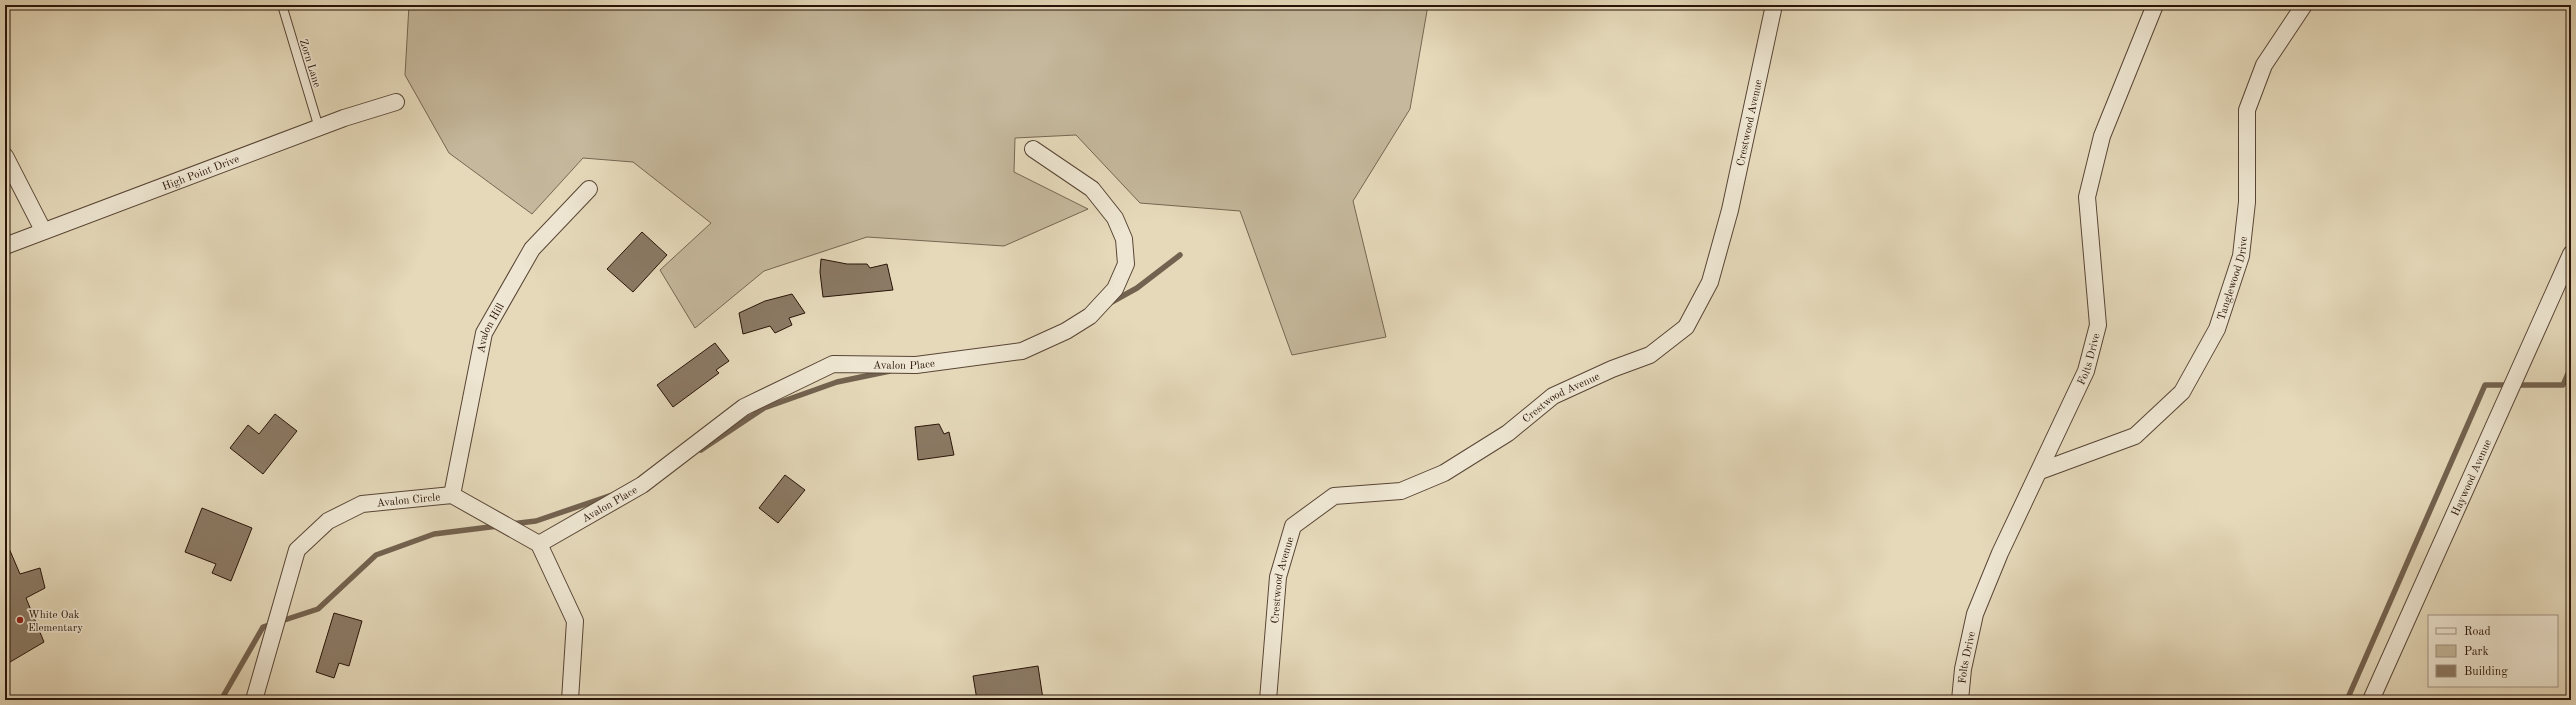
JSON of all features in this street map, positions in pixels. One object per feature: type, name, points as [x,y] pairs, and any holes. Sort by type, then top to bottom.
[{"type":"street","name":"Crestwood Avenue","points":[[1268,700],[1278,577],[1293,526],[1334,496],[1400,491],[1444,473],[1508,433],[1553,396],[1612,369],[1650,355],[1686,327],[1710,282],[1730,210],[1774,5]]},
{"type":"street","name":"Folts Drive","points":[[1960,700],[1963,669],[1976,614],[2000,553],[2086,371],[2098,325],[2087,197],[2102,136],[2154,5]]},
{"type":"street","name":"Tanglewood Drive","points":[[2040,470],[2135,436],[2182,392],[2217,329],[2241,256],[2247,202],[2247,110],[2264,66],[2304,5]]},
{"type":"street","name":"High Point Drive","points":[[5,246],[43,230],[319,128],[396,102]]},
{"type":"street","name":"Avalon Place","points":[[539,544],[642,485],[744,407],[833,364],[916,365],[1022,351],[1066,331],[1090,316],[1115,290],[1126,264],[1124,239],[1115,218],[1092,188],[1033,149]]},
{"type":"street","points":[[5,156],[43,230]]},
{"type":"street","name":"Avalon Hill","points":[[452,495],[484,333],[532,249],[589,189]]},
{"type":"street","name":"Haywood Avenue","points":[[2371,700],[2571,254]]},
{"type":"street","name":"Avalon Circle","points":[[254,700],[297,550],[328,521],[362,504],[452,495],[539,544]]},
{"type":"street","points":[[539,544],[575,621],[570,700]]},
{"type":"lane","name":"Zorn Lane","points":[[282,5],[319,128]]},
{"type":"green space","points":[[409,5],[1428,5],[1410,109],[1353,201],[1386,337],[1292,355],[1240,211],[1140,203],[1076,135],[1015,138],[1014,172],[1088,209],[1004,246],[867,237],[764,271],[695,328],[660,270],[711,223],[633,162],[583,158],[532,214],[449,153],[405,75]]},
{"type":"building","points":[[642,232],[667,255],[633,292],[607,269]]},
{"type":"building","points":[[821,259],[847,264],[867,264],[870,268],[887,264],[893,290],[823,297],[820,272]]},
{"type":"building","points":[[792,294],[805,313],[789,318],[792,325],[775,333],[770,326],[743,334],[739,313],[765,301]]},
{"type":"building","points":[[715,343],[729,361],[716,370],[719,373],[673,407],[657,385]]},
{"type":"building","points":[[275,414],[297,431],[263,474],[230,448],[248,425],[259,434]]},
{"type":"building","points":[[939,424],[944,434],[949,432],[954,455],[918,460],[915,427]]},
{"type":"building","points":[[785,475],[805,490],[778,523],[759,508]]},
{"type":"building","points":[[202,508],[252,528],[231,581],[212,573],[216,564],[185,552]]},
{"type":"building","name":"White Oak Elementary","points":[[5,539],[20,574],[40,568],[45,588],[26,598],[44,642],[5,665]]},
{"type":"building","points":[[334,613],[362,621],[349,666],[339,663],[334,678],[316,672]]},
{"type":"building","points":[[1038,666],[1043,699],[977,700],[973,676]]},
{"type":"waterway","points":[[1110,303],[1137,288],[1180,255]]},
{"type":"waterway","points":[[2347,700],[2485,385],[2563,385],[2571,367]]},
{"type":"waterway","points":[[701,450],[764,408],[837,382],[890,371]]},
{"type":"waterway","points":[[511,524],[536,521],[612,495]]},
{"type":"waterway","points":[[221,700],[263,627],[318,609],[376,555],[434,534],[498,526]]},
{"type":"place","name":"White Oak Elementary","points":[[20,620]]}]
